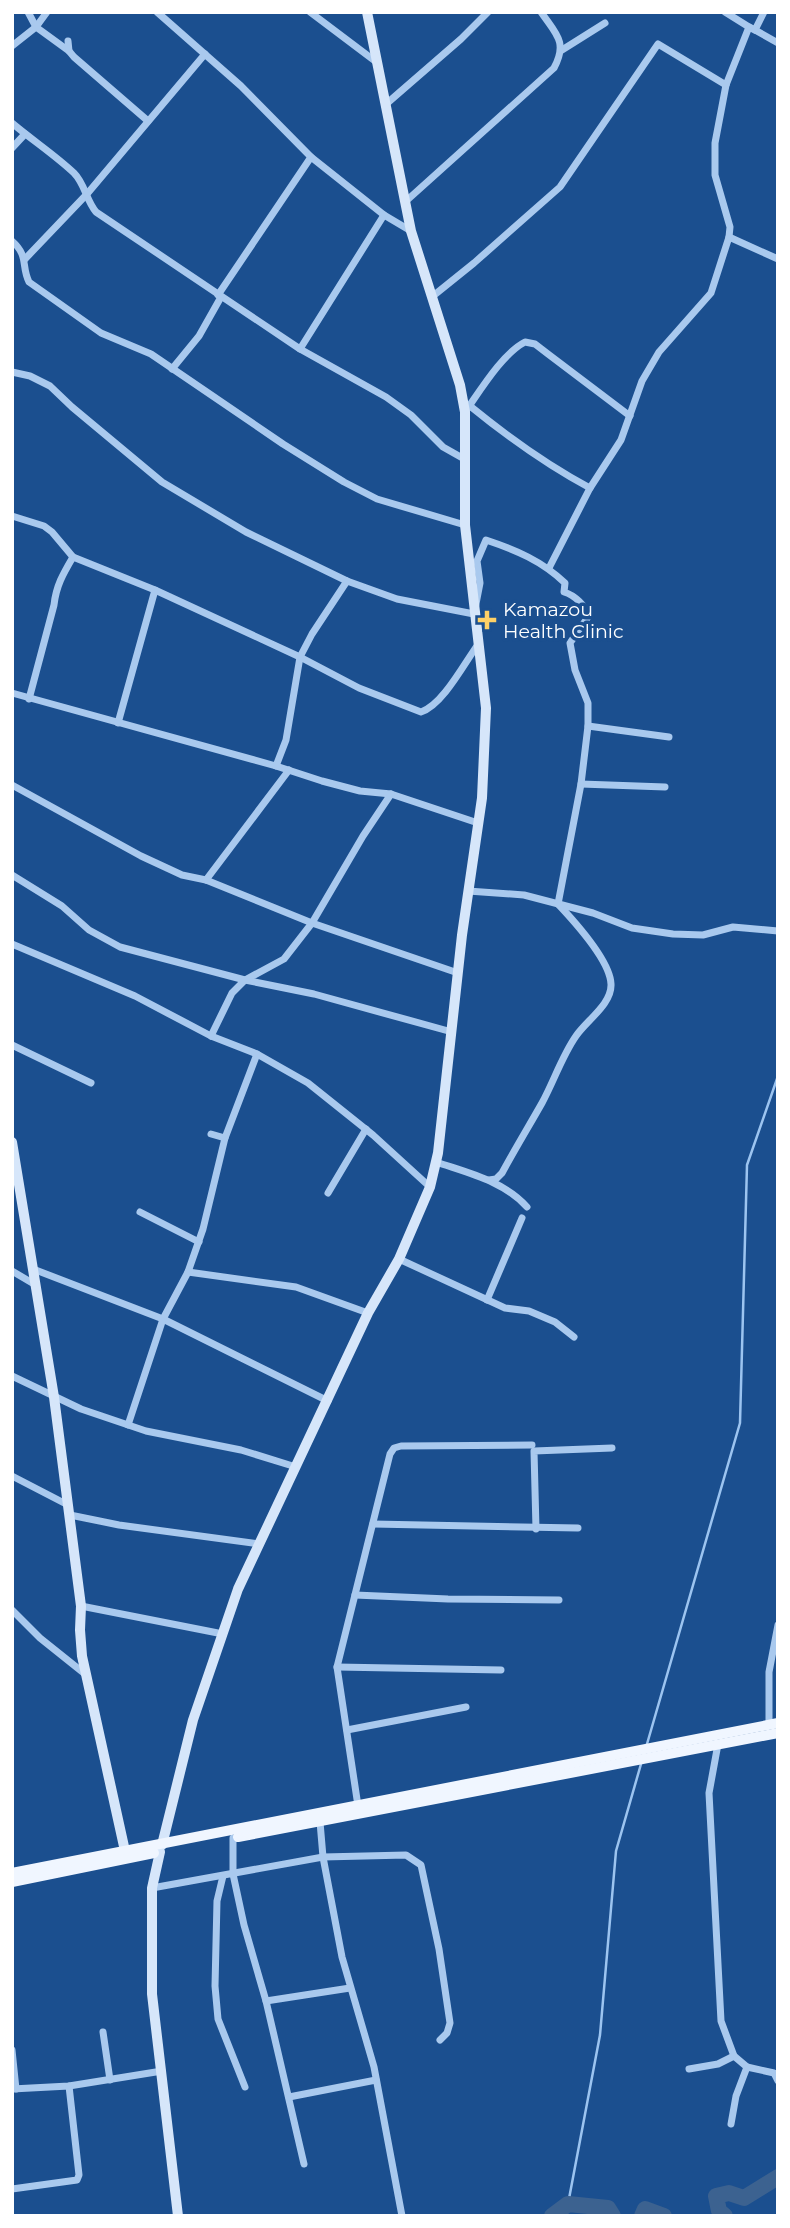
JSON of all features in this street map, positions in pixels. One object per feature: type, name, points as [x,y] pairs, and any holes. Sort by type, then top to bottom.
[{"type":"main road","points":[[12,1874],[125,1851],[160,1849],[320,1822],[718,1744],[775,1727]]},
{"type":"main road","points":[[12,1882],[358,1806],[775,1727]]},
{"type":"street","points":[[28,12],[36,27],[69,51],[148,121]]},
{"type":"street","points":[[12,46],[36,27],[47,12]]},
{"type":"street","points":[[158,12],[241,86],[311,157],[384,215],[411,231]]},
{"type":"street","points":[[310,12],[375,61]]},
{"type":"street","points":[[178,2216],[152,1994],[152,1888],[160,1849],[193,1720],[238,1589],[368,1313],[399,1259],[430,1187],[436,1162],[468,891],[482,798],[486,708],[465,526],[467,409],[411,231],[367,12]]},
{"type":"street","points":[[384,105],[461,39],[488,12]]},
{"type":"street","points":[[405,202],[554,68],[562,50],[561,41],[541,12]]},
{"type":"street","points":[[725,12],[778,43]]},
{"type":"street","points":[[549,568],[590,488],[621,440],[642,381],[659,352],[710,293],[730,227],[714,158],[726,85],[752,29],[764,12]]},
{"type":"street","points":[[562,50],[605,23]]},
{"type":"street","points":[[68,41],[69,51]]},
{"type":"street","points":[[433,296],[560,187],[658,44],[726,85]]},
{"type":"street","points":[[25,259],[87,194],[205,54]]},
{"type":"street","points":[[12,123],[74,173],[96,212],[300,349],[386,397],[411,415],[443,447],[466,460]]},
{"type":"street","points":[[12,148],[25,134]]},
{"type":"street","points":[[172,369],[199,336],[220,296],[311,157]]},
{"type":"street","points":[[300,349],[384,215]]},
{"type":"street","points":[[729,237],[778,259]]},
{"type":"street","points":[[12,241],[25,259],[27,280],[101,333],[151,354],[344,482],[377,499],[465,526]]},
{"type":"street","points":[[467,409],[501,365],[525,342],[534,344],[629,416]]},
{"type":"street","points":[[12,372],[30,376],[50,386],[72,408],[162,482],[246,532],[347,581],[397,599],[474,614]]},
{"type":"street","points":[[467,409],[558,471],[590,488]]},
{"type":"street","points":[[12,516],[44,526],[73,557],[155,590],[300,657],[359,688],[421,712],[428,710],[439,700],[479,642]]},
{"type":"street","points":[[474,614],[480,583],[477,561],[486,540],[514,549],[549,568],[565,583],[564,592],[570,594],[588,613],[570,643],[575,670],[588,703],[588,726],[581,784],[558,904]]},
{"type":"street","points":[[29,699],[55,592],[73,557]]},
{"type":"street","points":[[276,766],[286,740],[300,657],[347,581]]},
{"type":"street","points":[[118,723],[155,590]]},
{"type":"street","points":[[12,694],[360,790],[391,794],[478,823]]},
{"type":"street","points":[[588,726],[668,737]]},
{"type":"street","points":[[206,880],[289,770]]},
{"type":"street","points":[[581,784],[664,787]]},
{"type":"street","points":[[12,785],[141,856],[183,874],[206,880],[312,923],[458,973]]},
{"type":"street","points":[[211,1036],[232,993],[245,980],[284,959],[312,923],[357,845],[391,794]]},
{"type":"street","points":[[12,875],[62,906],[89,930],[120,947],[245,980],[314,994],[452,1032]]},
{"type":"street","points":[[468,891],[524,895],[593,913],[632,928],[673,934],[703,935],[733,927],[778,931]]},
{"type":"street","points":[[489,1180],[496,1179],[502,1173],[576,1036],[608,998],[611,988],[610,978],[602,961],[558,904]]},
{"type":"street","points":[[12,944],[135,996],[211,1036],[257,1054],[308,1083],[366,1129],[430,1187]]},
{"type":"street","points":[[12,1045],[91,1083]]},
{"type":"street","points":[[128,1425],[163,1319],[188,1272],[199,1242],[220,1168],[225,1138],[257,1054]]},
{"type":"street","points":[[328,1193],[366,1129]]},
{"type":"street","points":[[211,1134],[225,1138]]},
{"type":"street","points":[[12,1142],[54,1397],[81,1605],[80,1642],[125,1851]]},
{"type":"street","points":[[436,1162],[489,1180],[517,1195],[527,1207]]},
{"type":"street","points":[[140,1212],[199,1242]]},
{"type":"street","points":[[487,1300],[522,1218]]},
{"type":"street","points":[[399,1259],[505,1308],[529,1311],[555,1322],[574,1337]]},
{"type":"street","points":[[33,1269],[163,1319],[328,1401]]},
{"type":"street","points":[[12,1271],[34,1284]]},
{"type":"street","points":[[188,1272],[296,1287],[368,1313]]},
{"type":"street","points":[[12,1376],[81,1409],[146,1431],[240,1450],[296,1466]]},
{"type":"street","points":[[358,1806],[337,1667],[390,1454],[394,1448],[532,1445]]},
{"type":"street","points":[[536,1529],[534,1451],[612,1448]]},
{"type":"street","points":[[12,1476],[69,1510],[119,1525],[260,1544]]},
{"type":"street","points":[[373,1524],[578,1528]]},
{"type":"street","points":[[355,1595],[559,1600]]},
{"type":"street","points":[[81,1605],[223,1634]]},
{"type":"street","points":[[12,1610],[40,1638],[87,1675]]},
{"type":"street","points":[[775,1727],[769,1672],[778,1625]]},
{"type":"street","points":[[337,1667],[501,1670]]},
{"type":"street","points":[[346,1730],[466,1707]]},
{"type":"street","points":[[718,1744],[709,1793],[722,2028],[734,2056],[747,2067],[774,2073],[778,2081]]},
{"type":"street","points":[[320,1822],[323,1857],[350,1988],[376,2080],[402,2216]]},
{"type":"street","points":[[233,1838],[233,1874],[244,1925],[266,2001],[304,2164]]},
{"type":"street","points":[[152,1888],[323,1857],[407,1855],[421,1865],[439,1949],[450,2023],[447,2033],[440,2040]]},
{"type":"street","points":[[223,1875],[217,1900],[215,1986],[218,2019],[245,2087]]},
{"type":"street","points":[[266,2001],[350,1988]]},
{"type":"street","points":[[103,2032],[110,2080]]},
{"type":"street","points":[[12,2050],[14,2089],[69,2086],[162,2071]]},
{"type":"street","points":[[689,2069],[718,2064],[734,2056]]},
{"type":"street","points":[[731,2124],[736,2096],[747,2067]]},
{"type":"street","points":[[289,2096],[376,2080]]},
{"type":"street","points":[[12,2189],[77,2180],[79,2175],[69,2086]]},
{"type":"waterway","points":[[647,1744],[740,1423],[747,1165],[778,1076]]},
{"type":"waterway","points":[[568,2204],[600,2035],[616,1851],[641,1764]]},
{"type":"waterway","points":[[725,2216],[719,2211],[716,2196],[729,2193],[744,2198],[778,2177]]},
{"type":"waterway","points":[[552,2216],[568,2204],[608,2208],[613,2216]]},
{"type":"waterway","points":[[642,2216],[645,2209],[664,2216]]},
{"type":"place","name":"Kamazou Health Clinic","points":[[487,620]]}]
